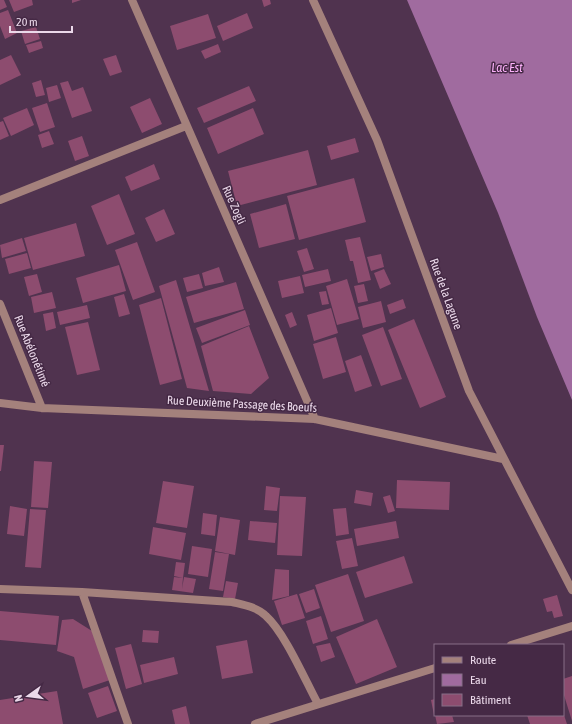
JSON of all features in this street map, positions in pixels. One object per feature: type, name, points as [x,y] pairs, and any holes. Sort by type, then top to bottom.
[{"type":"street","name":"Rue Zogli","points":[[132,0],[315,419]]},
{"type":"street","name":"Rue de la Lagune","points":[[313,0],[377,140],[469,391],[503,460],[572,590]]},
{"type":"street","points":[[0,200],[186,126]]},
{"type":"street","name":"Rue Abélonétimé","points":[[0,304],[42,408]]},
{"type":"street","name":"Rue Deuxième Passage des Boeufs","points":[[0,403],[42,408],[315,419],[503,460]]},
{"type":"street","points":[[0,589],[82,592],[232,602],[249,606],[266,615],[278,629],[318,704]]},
{"type":"street","points":[[82,592],[128,724]]},
{"type":"street","points":[[514,644],[572,626]]},
{"type":"street","points":[[255,724],[434,668]]},
{"type":"water","name":"Lac Est","points":[[407,0],[572,0],[572,400],[537,317],[498,213]]},
{"type":"building","points":[[0,0],[4,0],[7,7],[0,10]]},
{"type":"building","points":[[9,0],[32,0],[33,5],[14,12]]},
{"type":"building","points":[[72,0],[81,0],[72,3]]},
{"type":"building","points":[[262,0],[270,0],[271,4],[264,7]]},
{"type":"building","points":[[8,10],[17,33],[5,39],[0,26],[0,13]]},
{"type":"building","points":[[247,13],[253,28],[223,41],[217,26]]},
{"type":"building","points":[[208,14],[216,38],[177,50],[170,26]]},
{"type":"building","points":[[36,27],[40,39],[25,44],[21,31]]},
{"type":"building","points":[[41,41],[43,48],[29,53],[26,45]]},
{"type":"building","points":[[218,44],[221,52],[205,59],[201,51]]},
{"type":"building","points":[[11,55],[21,75],[0,85],[0,60]]},
{"type":"building","points":[[116,55],[122,72],[110,76],[103,59]]},
{"type":"building","points":[[41,80],[45,95],[36,97],[32,83]]},
{"type":"building","points":[[68,81],[72,91],[83,87],[92,111],[72,118],[60,83]]},
{"type":"building","points":[[57,85],[61,98],[49,102],[46,88]]},
{"type":"building","points":[[249,86],[256,101],[204,123],[197,108]]},
{"type":"building","points":[[150,98],[162,124],[142,133],[130,107]]},
{"type":"building","points":[[47,103],[55,127],[40,132],[32,108]]},
{"type":"building","points":[[27,108],[34,125],[11,136],[3,118]]},
{"type":"building","points":[[253,108],[264,134],[218,154],[207,128]]},
{"type":"building","points":[[3,121],[9,136],[0,140],[0,122]]},
{"type":"building","points":[[49,131],[54,144],[42,148],[38,135]]},
{"type":"building","points":[[82,136],[89,156],[75,161],[68,141]]},
{"type":"building","points":[[355,138],[359,152],[331,160],[327,146]]},
{"type":"building","points":[[308,150],[317,185],[237,206],[228,171]]},
{"type":"building","points":[[154,164],[160,179],[131,191],[125,177]]},
{"type":"building","points":[[354,178],[366,222],[299,240],[287,196]]},
{"type":"building","points":[[119,194],[135,234],[107,245],[91,206]]},
{"type":"building","points":[[286,204],[295,239],[259,248],[250,214]]},
{"type":"building","points":[[164,209],[175,234],[156,242],[145,218]]},
{"type":"building","points":[[76,223],[85,256],[33,270],[24,238]]},
{"type":"building","points":[[360,237],[371,280],[358,283],[353,261],[350,261],[345,240]]},
{"type":"building","points":[[22,238],[26,251],[2,258],[0,245]]},
{"type":"building","points":[[137,242],[155,292],[133,300],[115,250]]},
{"type":"building","points":[[307,248],[314,269],[304,272],[297,251]]},
{"type":"building","points":[[27,253],[31,268],[9,274],[5,259]]},
{"type":"building","points":[[381,254],[384,267],[371,271],[367,257]]},
{"type":"building","points":[[119,265],[126,291],[83,303],[76,278]]},
{"type":"building","points":[[219,267],[224,282],[205,286],[202,273]]},
{"type":"building","points":[[328,269],[331,281],[305,287],[302,275]]},
{"type":"building","points":[[384,269],[391,284],[380,289],[374,273]]},
{"type":"building","points":[[37,274],[42,292],[29,296],[24,277]]},
{"type":"building","points":[[199,274],[203,288],[187,292],[183,278]]},
{"type":"building","points":[[300,276],[304,293],[282,298],[278,281]]},
{"type":"building","points":[[347,279],[359,319],[337,325],[326,286]]},
{"type":"building","points":[[176,280],[209,391],[187,388],[159,286]]},
{"type":"building","points":[[236,282],[244,309],[194,323],[186,297]]},
{"type":"building","points":[[364,284],[368,301],[358,303],[354,286]]},
{"type":"building","points":[[326,291],[329,304],[322,305],[319,292]]},
{"type":"building","points":[[52,292],[56,308],[34,313],[31,297]]},
{"type":"building","points":[[124,294],[130,314],[119,317],[114,297]]},
{"type":"building","points":[[161,298],[182,379],[160,385],[139,305]]},
{"type":"building","points":[[403,299],[406,308],[390,314],[387,305]]},
{"type":"building","points":[[381,301],[386,322],[363,328],[358,307]]},
{"type":"building","points":[[87,305],[90,318],[60,325],[57,312]]},
{"type":"building","points":[[331,308],[338,333],[314,341],[307,315]]},
{"type":"building","points":[[245,310],[250,325],[202,343],[196,328]]},
{"type":"building","points":[[53,312],[56,328],[46,331],[43,314]]},
{"type":"building","points":[[292,312],[297,325],[290,328],[285,315]]},
{"type":"building","points":[[414,319],[446,397],[420,408],[388,330]]},
{"type":"building","points":[[88,322],[100,370],[77,375],[65,327]]},
{"type":"building","points":[[249,326],[269,378],[251,394],[213,391],[201,346]]},
{"type":"building","points":[[383,327],[402,379],[381,386],[362,335]]},
{"type":"building","points":[[336,337],[346,372],[323,379],[313,344]]},
{"type":"building","points":[[361,355],[372,386],[355,392],[345,361]]},
{"type":"building","points":[[0,445],[4,445],[1,471],[0,471]]},
{"type":"building","points":[[34,461],[52,462],[48,508],[31,507]]},
{"type":"building","points":[[397,480],[450,482],[449,510],[396,508]]},
{"type":"building","points":[[163,481],[194,486],[187,528],[156,523]]},
{"type":"building","points":[[266,486],[280,488],[277,511],[264,510]]},
{"type":"building","points":[[356,490],[373,493],[371,506],[354,503]]},
{"type":"building","points":[[390,495],[395,511],[388,513],[383,497]]},
{"type":"building","points":[[280,496],[306,497],[302,556],[277,555]]},
{"type":"building","points":[[10,506],[27,509],[24,536],[7,534]]},
{"type":"building","points":[[346,508],[349,534],[336,536],[333,509]]},
{"type":"building","points":[[30,509],[46,510],[41,568],[25,567]]},
{"type":"building","points":[[203,513],[217,515],[215,536],[201,534]]},
{"type":"building","points":[[220,517],[240,520],[235,555],[215,551]]},
{"type":"building","points":[[250,521],[277,523],[275,543],[248,540]]},
{"type":"building","points":[[396,521],[399,538],[357,546],[354,529]]},
{"type":"building","points":[[153,527],[186,533],[181,560],[149,554]]},
{"type":"building","points":[[352,538],[358,566],[342,569],[336,541]]},
{"type":"building","points":[[192,546],[212,549],[208,577],[188,574]]},
{"type":"building","points":[[215,552],[229,554],[223,591],[209,589]]},
{"type":"building","points":[[404,556],[413,583],[365,598],[356,572]]},
{"type":"building","points":[[176,562],[185,563],[183,578],[174,576]]},
{"type":"building","points":[[275,569],[289,570],[289,596],[272,600]]},
{"type":"building","points":[[348,574],[364,621],[331,632],[315,585]]},
{"type":"building","points":[[174,577],[183,578],[182,589],[184,577],[196,579],[193,593],[172,590]]},
{"type":"building","points":[[226,581],[238,583],[235,599],[223,597]]},
{"type":"building","points":[[314,589],[320,608],[306,613],[299,594]]},
{"type":"building","points":[[297,594],[305,618],[282,625],[274,601]]},
{"type":"building","points":[[557,595],[563,616],[554,618],[552,611],[547,612],[543,599]]},
{"type":"building","points":[[0,611],[59,616],[56,645],[0,640]]},
{"type":"building","points":[[321,616],[328,639],[313,644],[306,621]]},
{"type":"building","points":[[73,619],[92,631],[110,680],[83,689],[74,657],[57,651],[62,620]]},
{"type":"building","points":[[377,619],[397,667],[356,684],[336,637]]},
{"type":"building","points":[[143,630],[159,631],[158,643],[142,642]]},
{"type":"building","points":[[247,640],[253,673],[222,679],[216,646]]},
{"type":"building","points":[[330,643],[335,657],[321,662],[316,646]]},
{"type":"building","points":[[131,644],[142,684],[126,689],[115,648]]},
{"type":"building","points":[[174,657],[178,674],[144,683],[140,665]]},
{"type":"building","points":[[572,676],[572,721],[564,695],[564,679]]},
{"type":"building","points":[[108,686],[117,711],[97,718],[88,693]]},
{"type":"building","points":[[57,691],[63,724],[0,724],[0,700]]},
{"type":"building","points":[[434,699],[434,715],[431,700]]},
{"type":"building","points":[[186,706],[190,724],[175,724],[172,710]]},
{"type":"building","points":[[564,715],[567,724],[530,724],[527,716]]},
{"type":"building","points":[[435,716],[452,716],[454,722],[437,724]]}]
